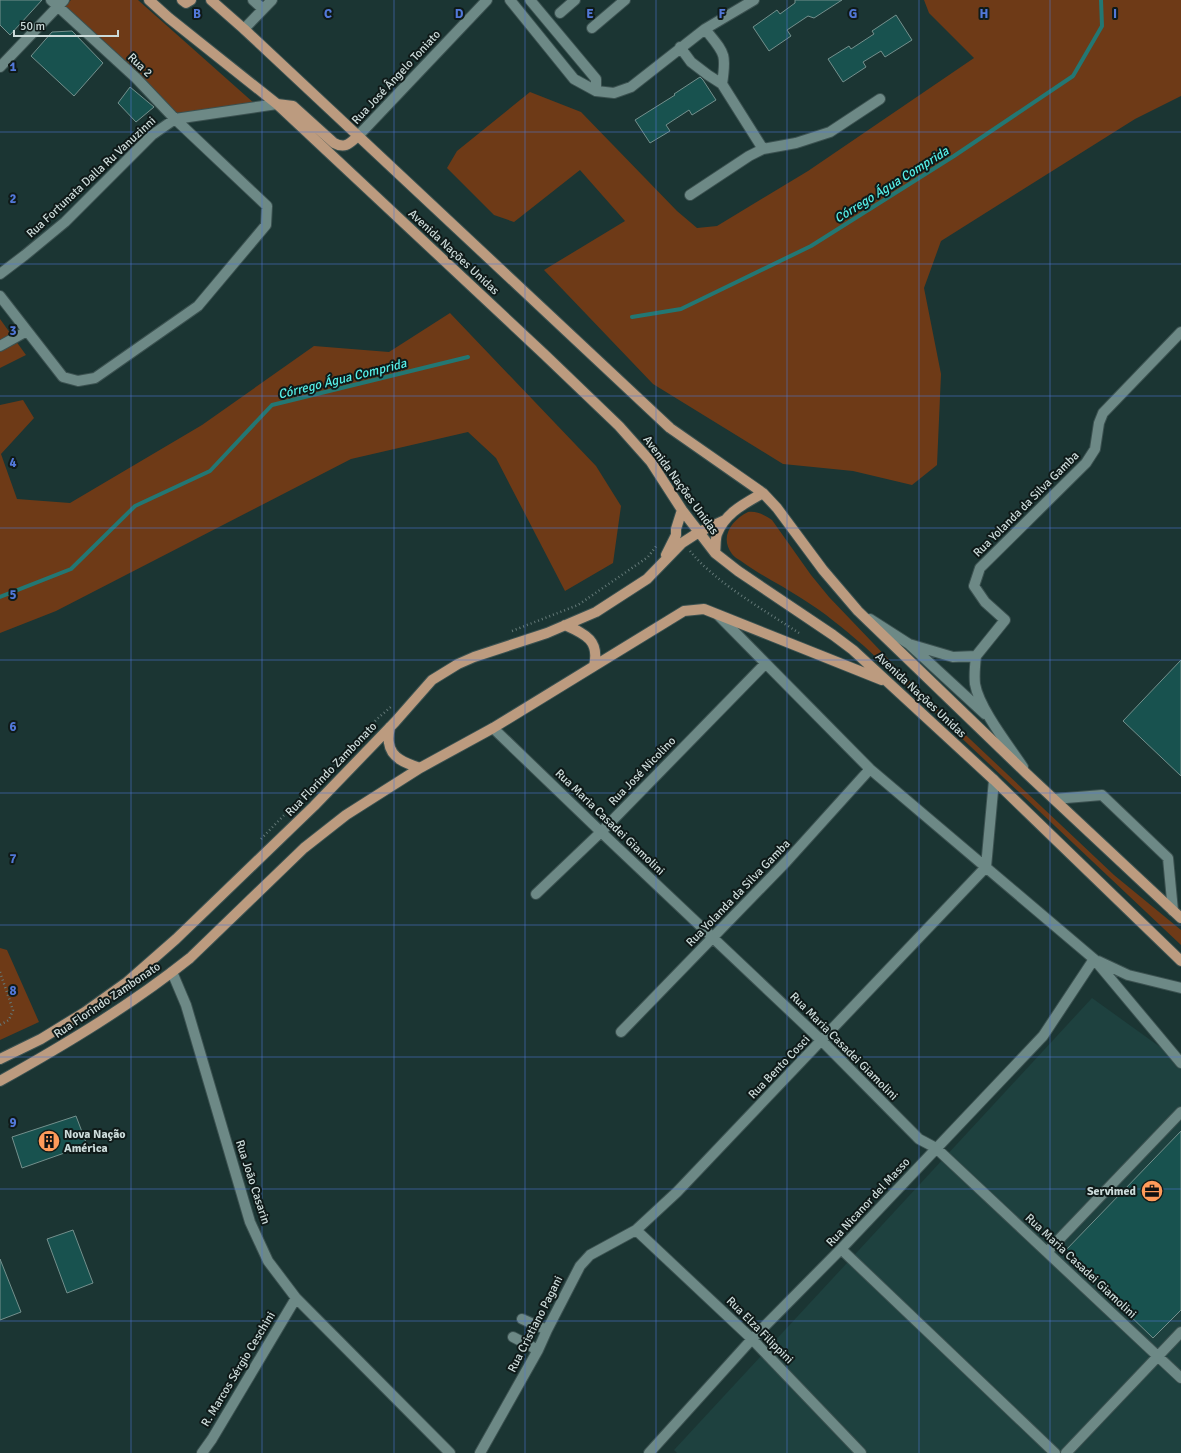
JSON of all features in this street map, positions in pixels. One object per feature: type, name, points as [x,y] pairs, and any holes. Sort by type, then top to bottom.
[{"type":"main road","name":"Avenida Nações Unidas","points":[[149,0],[169,18],[277,104],[540,349],[619,426],[651,462],[682,510],[715,553],[738,571],[853,650],[994,780],[1181,961]]},
{"type":"main road","points":[[182,0],[186,3],[191,0]]},
{"type":"main road","name":"Avenida Nações Unidas","points":[[211,0],[244,29],[670,428],[763,493],[777,508],[823,570],[858,611],[1054,799],[1181,918]]},
{"type":"main road","points":[[277,104],[294,106],[334,143],[340,146],[348,145],[358,136]]},
{"type":"main road","points":[[715,553],[716,535],[725,520],[734,509],[763,493]]},
{"type":"main road","points":[[647,579],[666,555],[676,535],[676,529],[682,510]]},
{"type":"main road","name":"Rua Florindo Zambonato","points":[[0,1059],[41,1039],[79,1016],[127,982],[176,939],[303,817],[390,727],[432,680],[458,664],[474,657],[547,633],[596,612],[647,579],[682,543],[699,532],[725,520]]},
{"type":"main road","name":"Rua Florindo Zambonato","points":[[0,1081],[52,1052],[115,1012],[172,972],[190,958],[304,848],[346,815],[420,768],[493,728],[684,610],[704,609],[889,683]]},
{"type":"main road","points":[[565,625],[586,635],[592,643],[596,653],[594,666]]},
{"type":"main road","points":[[390,727],[389,744],[393,754],[404,762],[420,768]]},
{"type":"street","points":[[253,0],[263,9]]},
{"type":"street","points":[[244,29],[272,0]]},
{"type":"street","name":"Rua José Ângelo Toniato","points":[[358,136],[487,0]]},
{"type":"street","points":[[510,0],[574,78],[596,91],[614,93],[631,87],[680,47],[705,29],[754,0]]},
{"type":"street","points":[[530,0],[596,78],[596,91]]},
{"type":"street","points":[[560,13],[575,0]]},
{"type":"street","points":[[592,28],[625,0]]},
{"type":"street","points":[[0,67],[57,2]]},
{"type":"street","name":"Rua 2","points":[[57,2],[136,78],[175,119]]},
{"type":"street","points":[[705,29],[723,52],[725,63],[722,84]]},
{"type":"street","points":[[680,47],[691,62],[722,84],[763,149]]},
{"type":"street","points":[[690,195],[749,156],[763,149],[796,143],[830,132],[880,99]]},
{"type":"street","name":"Rua Fortunata Dalla Ru Vanuzinni","points":[[0,274],[65,222],[152,135],[175,119],[277,104]]},
{"type":"street","points":[[0,296],[63,377],[78,381],[95,378],[198,306],[266,226],[267,206],[175,119]]},
{"type":"street","points":[[0,346],[27,331]]},
{"type":"street","name":"Rua Yolanda da Silva Gamba","points":[[976,656],[1005,620],[985,602],[974,586],[980,568],[1086,463],[1095,449],[1099,423],[1103,412],[1181,332]]},
{"type":"street","points":[[858,611],[909,644],[990,718]]},
{"type":"street","points":[[718,615],[870,769],[1094,959],[1181,1063]]},
{"type":"street","points":[[909,644],[953,657],[976,656],[975,684],[978,695],[990,718],[1028,774]]},
{"type":"street","name":"Rua José Nicolino","points":[[536,894],[601,832],[766,664]]},
{"type":"street","name":"Rua Maria Casadei Giamolini","points":[[493,728],[822,1041],[920,1139],[936,1148],[1181,1378]]},
{"type":"street","name":"Rua Yolanda da Silva Gamba","points":[[621,1032],[786,862],[870,769]]},
{"type":"street","points":[[986,867],[994,780]]},
{"type":"street","points":[[1054,799],[1102,795],[1168,858],[1173,911]]},
{"type":"street","name":"Rua Bento Cosci","points":[[636,1230],[677,1192],[986,867]]},
{"type":"street","points":[[1094,959],[1128,976],[1181,988]]},
{"type":"street","name":"Rua Nicanor del Masso","points":[[649,1453],[752,1339],[841,1249],[1043,1036],[1094,959]]},
{"type":"street","name":"Rua João Casarin","points":[[172,972],[186,1005],[250,1222],[268,1261],[296,1298],[450,1453]]},
{"type":"street","points":[[1047,1252],[1181,1112]]},
{"type":"street","name":"Rua Cristiano Pagani","points":[[480,1453],[538,1350],[580,1266],[590,1255],[636,1230]]},
{"type":"street","name":"Rua Elza Filippini","points":[[636,1230],[752,1339],[861,1453]]},
{"type":"street","points":[[841,1249],[1055,1453]]},
{"type":"street","name":"R. Marcos Sérgio Ceschini","points":[[202,1453],[212,1439],[296,1298]]},
{"type":"street","points":[[522,1319],[547,1330]]},
{"type":"street","points":[[1066,1453],[1181,1332]]},
{"type":"street","points":[[513,1337],[538,1350]]},
{"type":"path","points":[[507,632],[578,605],[648,557],[659,542]]},
{"type":"path","points":[[682,543],[698,561],[724,582],[805,637]]},
{"type":"path","points":[[261,839],[378,718],[394,704]]},
{"type":"path","points":[[0,972],[13,1010],[9,1020],[0,1025]]},
{"type":"shaded area","points":[[71,0],[138,0],[255,104],[176,113],[63,8]]},
{"type":"shaded area","points":[[924,0],[1181,0],[1181,96],[1135,119],[941,241],[924,288],[941,374],[937,465],[912,485],[853,471],[783,464],[653,384],[544,270],[625,221],[580,170],[514,222],[494,215],[447,168],[457,151],[530,92],[581,112],[677,211],[697,228],[717,226],[808,171],[974,58],[929,13]]},
{"type":"shaded area","points":[[450,313],[596,466],[621,506],[613,563],[565,591],[496,458],[468,432],[351,459],[56,611],[0,633],[0,405],[23,400],[34,418],[1,454],[17,499],[70,503],[202,425],[314,346],[389,352]]},
{"type":"shaded area","points":[[0,319],[26,355],[0,368]]},
{"type":"shaded area","points":[[748,512],[764,515],[772,520],[811,575],[829,597],[917,689],[1114,875],[1181,930],[1181,945],[864,646],[818,609],[756,571],[732,554],[728,548],[727,535],[732,524]]},
{"type":"shaded area","points":[[0,948],[7,950],[39,1022],[0,1040]]},
{"type":"shaded area","points":[[1092,998],[1181,1062],[1181,1453],[677,1453],[674,1450]]},
{"type":"building","points":[[0,0],[42,0],[10,35],[0,25]]},
{"type":"building","points":[[795,0],[842,0],[814,18],[808,16],[787,30],[791,36],[769,51],[753,27],[777,10],[780,14],[795,3]]},
{"type":"building","points":[[896,15],[912,40],[885,57],[881,51],[863,62],[866,67],[843,82],[828,59],[849,46],[851,49],[874,34],[872,31]]},
{"type":"building","points":[[72,31],[103,63],[74,96],[31,56],[52,32]]},
{"type":"building","points":[[700,77],[716,100],[692,115],[689,110],[666,125],[670,131],[650,143],[635,120],[675,95],[674,94]]},
{"type":"building","points":[[130,87],[154,107],[136,122],[118,103]]},
{"type":"building","points":[[1181,660],[1181,776],[1123,721]]},
{"type":"building","name":"Nova Nação América","points":[[76,1116],[87,1145],[22,1168],[12,1137]]},
{"type":"building","name":"Servimed","points":[[1181,1131],[1181,1310],[1153,1338],[1064,1252]]},
{"type":"building","points":[[73,1230],[93,1283],[67,1293],[47,1239]]},
{"type":"building","points":[[0,1259],[21,1312],[0,1320]]},
{"type":"waterway","name":"Córrego Água Comprida","points":[[632,317],[681,309],[811,246],[954,156],[1073,76],[1102,26],[1101,0]]},
{"type":"waterway","name":"Córrego Água Comprida","points":[[0,597],[71,569],[135,506],[210,471],[272,405],[468,357]]},
{"type":"place","name":"Nova Nação América","points":[[49,1141]]},
{"type":"place","name":"Servimed","points":[[1152,1191]]}]
